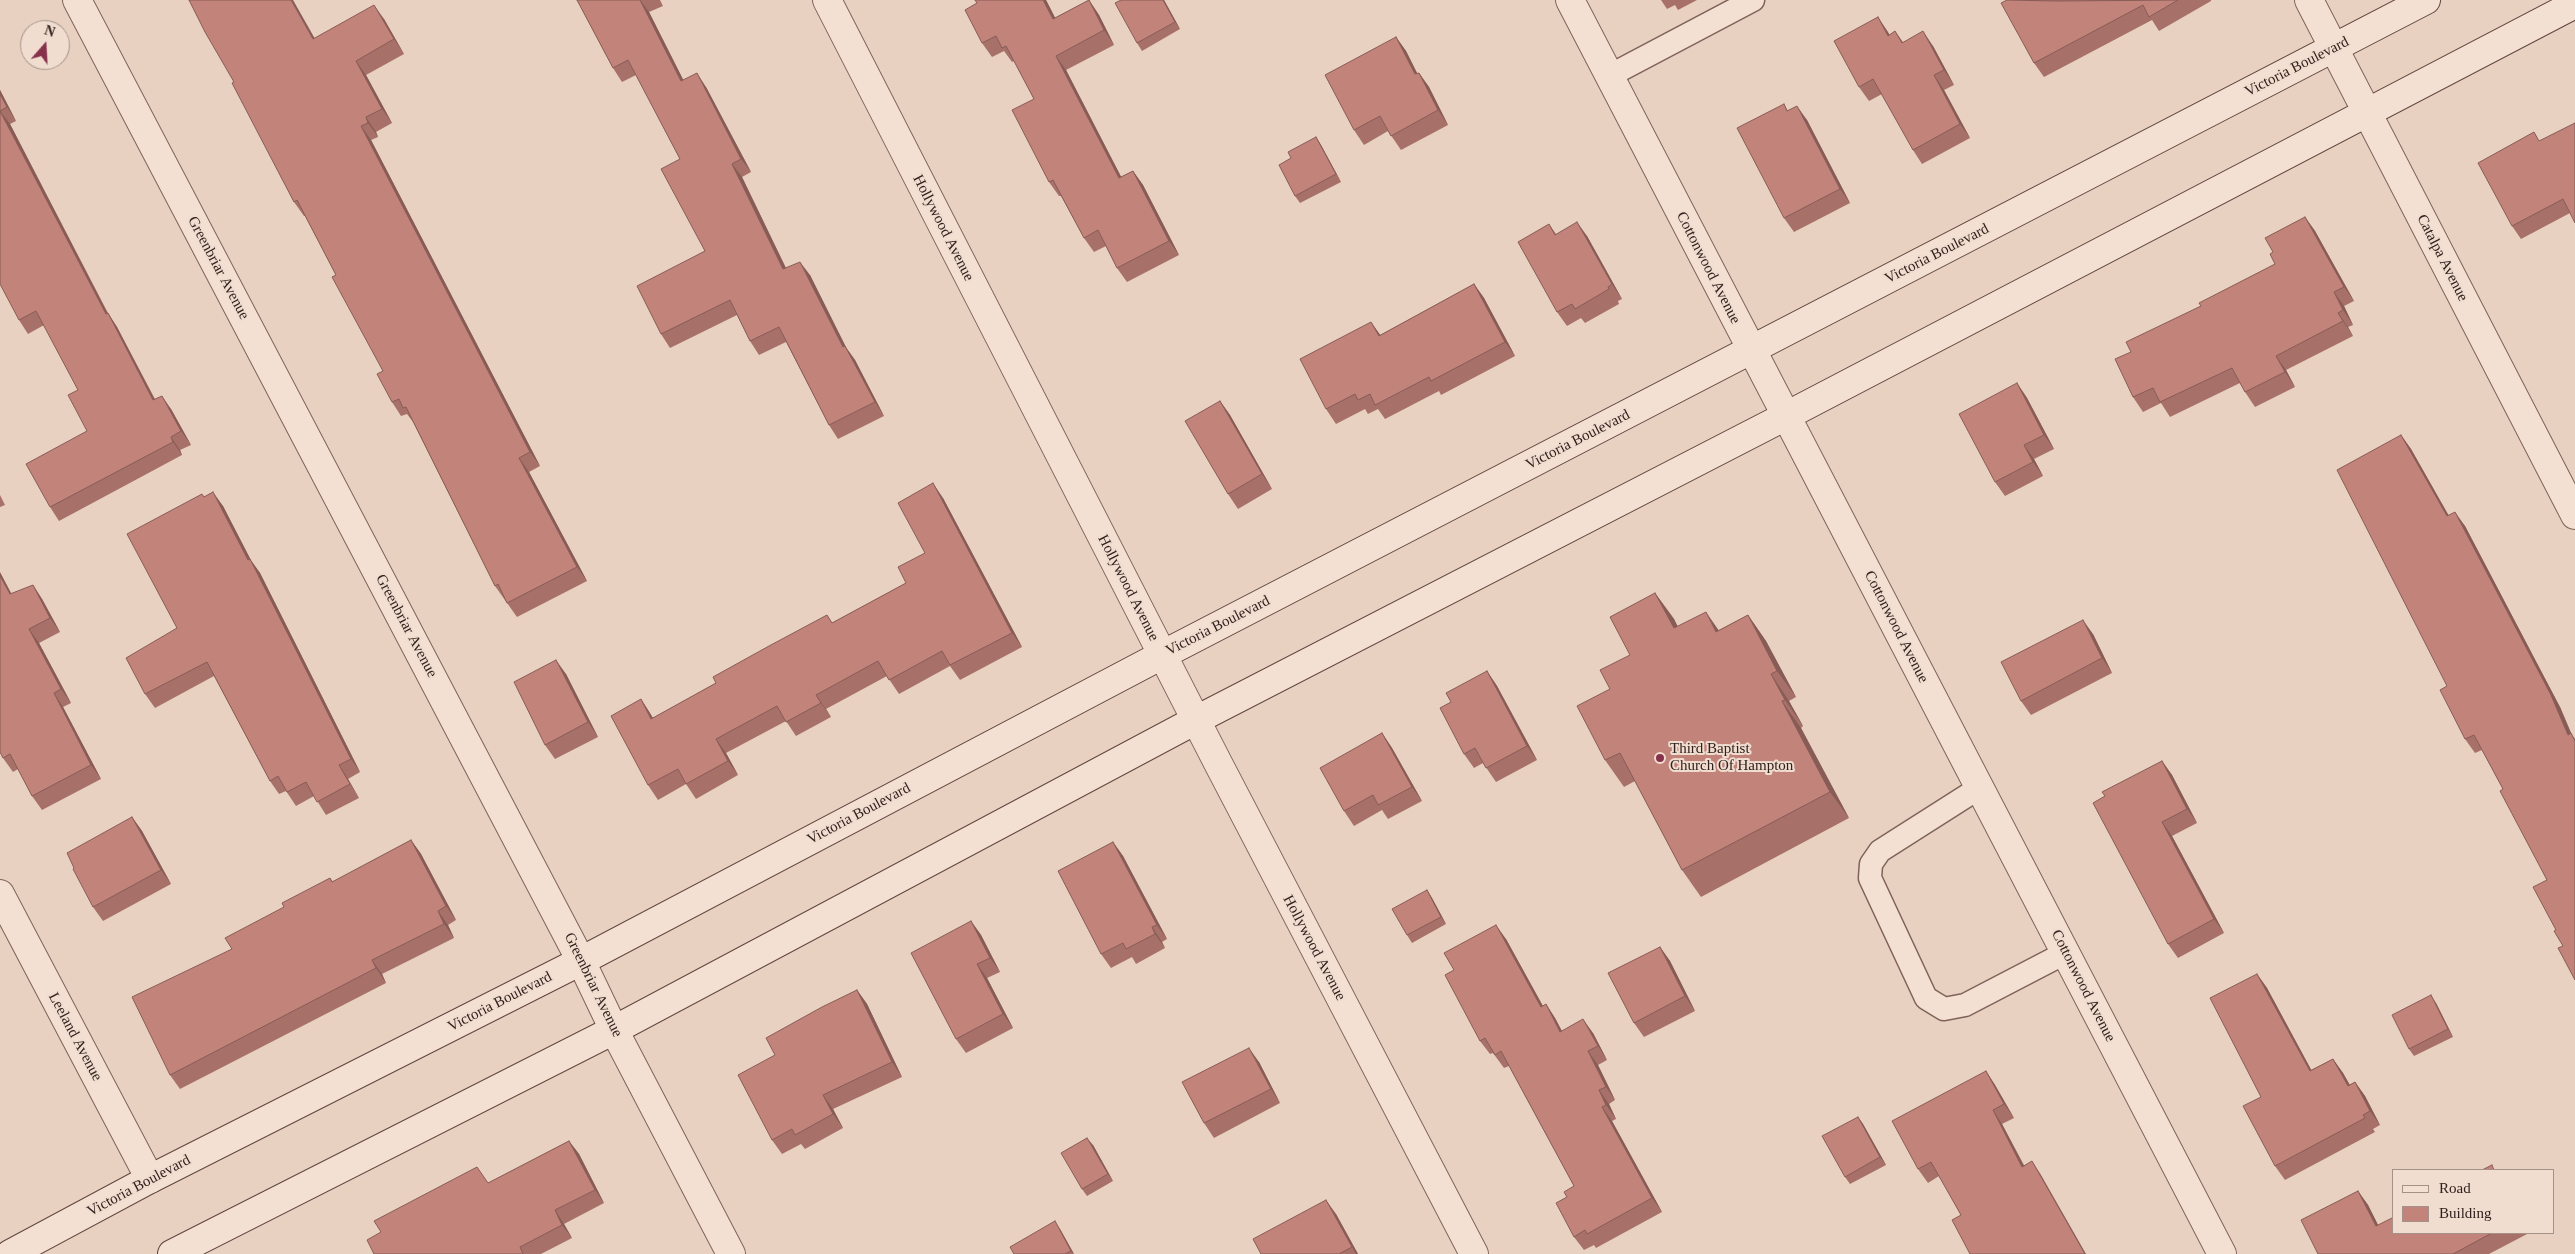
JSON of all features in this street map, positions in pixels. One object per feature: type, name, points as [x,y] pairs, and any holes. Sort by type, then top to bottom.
[{"type":"main road","name":"Greenbriar Avenue","points":[[77,0],[581,961],[614,1030],[731,1254]]},
{"type":"main road","name":"Hollywood Avenue","points":[[827,0],[1162,655],[1474,1254]]},
{"type":"main road","name":"Cottonwood Avenue","points":[[1570,0],[2222,1254]]},
{"type":"main road","name":"Catalpa Avenue","points":[[2309,0],[2575,515]]},
{"type":"main road","name":"Victoria Boulevard","points":[[10,1254],[150,1180],[581,961],[1162,655],[2426,0]]},
{"type":"main road","points":[[172,1254],[614,1030],[1196,720],[1786,416],[2575,4]]},
{"type":"main road","name":"Leeland Avenue","points":[[0,894],[150,1180]]},
{"type":"lane","points":[[1609,76],[1753,0]]},
{"type":"lane","points":[[1979,788],[1880,851],[1871,864],[1870,878],[1926,998],[1944,1009],[1965,1005],[2066,953]]},
{"type":"building","points":[[189,0],[291,0],[313,39],[374,5],[394,39],[356,61],[382,109],[366,117],[368,123],[361,126],[530,452],[519,458],[577,567],[507,603],[498,584],[495,586],[406,407],[403,408],[399,399],[392,402],[377,374],[383,371],[332,277],[336,275],[297,200],[294,202],[232,83],[234,82]]},
{"type":"building","points":[[577,0],[640,0],[681,81],[697,73],[741,159],[732,164],[783,269],[800,262],[843,347],[845,346],[875,402],[829,425],[779,327],[750,341],[730,300],[661,334],[637,286],[705,251],[661,169],[680,159],[628,60],[613,68]]},
{"type":"building","points":[[975,0],[1043,0],[1053,19],[1089,0],[1104,30],[1056,56],[1119,178],[1133,171],[1169,241],[1117,268],[1098,230],[1084,238],[1053,180],[1049,182],[1012,110],[1034,99],[1006,46],[1002,48],[996,36],[982,43],[965,10],[977,3]]},
{"type":"building","points":[[1121,0],[1163,0],[1175,22],[1137,43],[1115,3]]},
{"type":"building","points":[[2007,0],[2178,0],[2149,17],[2143,5],[2034,63],[2001,3]]},
{"type":"building","points":[[1878,17],[1888,36],[1895,31],[1902,43],[1923,31],[1944,70],[1934,75],[1960,124],[1913,150],[1873,79],[1859,87],[1834,41]]},
{"type":"building","points":[[1396,37],[1415,74],[1419,73],[1438,110],[1391,136],[1380,116],[1354,130],[1325,75]]},
{"type":"building","points":[[0,94],[7,107],[0,111]]},
{"type":"building","points":[[1784,104],[1787,111],[1797,106],[1840,189],[1784,218],[1737,128]]},
{"type":"building","points":[[0,111],[153,400],[162,396],[181,431],[171,437],[173,442],[50,507],[26,464],[87,431],[68,395],[78,390],[36,311],[19,320],[0,284]]},
{"type":"building","points":[[2575,123],[2575,223],[2563,199],[2512,226],[2478,163],[2534,132],[2539,141]]},
{"type":"building","points":[[1316,137],[1336,174],[1295,196],[1279,165],[1291,158],[1288,152]]},
{"type":"building","points":[[2305,217],[2344,287],[2334,292],[2343,310],[2338,313],[2343,321],[2276,356],[2285,372],[2245,392],[2232,368],[2160,402],[2153,388],[2133,397],[2115,359],[2131,352],[2126,342],[2201,306],[2199,303],[2275,264],[2270,254],[2273,252],[2265,238]]},
{"type":"building","points":[[1577,222],[1612,284],[1608,287],[1609,289],[1575,309],[1572,304],[1557,312],[1518,242],[1549,224],[1555,235]]},
{"type":"building","points":[[1474,284],[1505,342],[1431,381],[1429,377],[1375,405],[1370,394],[1358,400],[1355,394],[1326,409],[1300,359],[1371,322],[1379,336]]},
{"type":"building","points":[[2017,383],[2044,435],[2024,445],[2033,462],[1995,482],[1959,414]]},
{"type":"building","points":[[1220,401],[1262,474],[1228,494],[1185,421]]},
{"type":"building","points":[[2401,435],[2447,516],[2455,512],[2551,695],[2568,735],[2571,733],[2575,741],[2575,980],[2558,948],[2563,946],[2554,931],[2556,930],[2533,887],[2547,880],[2500,791],[2503,789],[2474,735],[2465,739],[2440,690],[2447,686],[2337,470]]},
{"type":"building","points":[[933,483],[1012,633],[950,665],[942,651],[889,680],[878,661],[816,695],[821,703],[786,722],[777,706],[716,739],[728,761],[686,784],[678,769],[648,785],[611,716],[641,699],[651,719],[716,683],[713,677],[827,615],[832,623],[906,583],[898,567],[925,553],[898,503]]},
{"type":"building","points":[[213,492],[248,560],[250,559],[351,759],[339,765],[350,784],[317,802],[306,782],[287,792],[278,776],[270,781],[207,662],[145,694],[126,658],[177,628],[127,534],[202,494],[204,497]]},
{"type":"building","points":[[0,576],[10,594],[33,585],[50,618],[29,629],[61,689],[54,693],[91,765],[32,796],[10,754],[3,758],[0,752]]},
{"type":"building","name":"Third Baptist Church Of Hampton","points":[[1655,593],[1674,628],[1706,612],[1716,632],[1748,615],[1777,671],[1771,674],[1785,700],[1782,701],[1830,792],[1682,870],[1620,753],[1605,760],[1577,706],[1610,689],[1600,670],[1630,655],[1610,617]]},
{"type":"building","points":[[2083,620],[2102,658],[2021,701],[2001,662]]},
{"type":"building","points":[[556,660],[588,722],[545,745],[514,682]]},
{"type":"building","points":[[1487,671],[1527,746],[1486,768],[1475,748],[1464,754],[1440,708],[1451,702],[1446,693]]},
{"type":"building","points":[[1382,733],[1412,787],[1378,805],[1373,795],[1344,811],[1320,768]]},
{"type":"building","points":[[2162,761],[2187,809],[2162,822],[2214,919],[2168,944],[2093,803],[2105,796],[2102,792]]},
{"type":"building","points":[[132,817],[161,870],[93,907],[73,869],[67,853]]},
{"type":"building","points":[[411,840],[446,906],[438,911],[444,924],[372,960],[376,968],[170,1075],[132,997],[232,949],[225,938],[284,907],[282,903],[330,878],[332,882]]},
{"type":"building","points":[[1113,842],[1157,925],[1152,927],[1155,934],[1126,949],[1123,943],[1101,954],[1058,871]]},
{"type":"building","points":[[1427,890],[1441,917],[1407,935],[1392,909]]},
{"type":"building","points":[[971,921],[990,958],[977,964],[1003,1014],[956,1039],[911,953]]},
{"type":"building","points":[[1496,925],[1541,1007],[1546,1004],[1560,1032],[1583,1019],[1598,1046],[1588,1051],[1606,1087],[1599,1090],[1606,1105],[1602,1107],[1652,1198],[1587,1234],[1585,1230],[1574,1237],[1556,1203],[1567,1197],[1564,1192],[1574,1186],[1501,1051],[1495,1055],[1485,1038],[1480,1041],[1445,975],[1454,970],[1444,953]]},
{"type":"building","points":[[1660,947],[1685,996],[1634,1023],[1608,973]]},
{"type":"building","points":[[2257,974],[2310,1071],[2333,1059],[2348,1086],[2355,1082],[2370,1111],[2363,1115],[2365,1118],[2275,1166],[2243,1106],[2261,1097],[2210,998]]},
{"type":"building","points":[[857,990],[892,1062],[823,1095],[833,1114],[795,1135],[792,1129],[772,1140],[738,1075],[775,1055],[766,1038]]},
{"type":"building","points":[[2431,995],[2448,1029],[2409,1049],[2392,1015]]},
{"type":"building","points":[[1249,1048],[1271,1089],[1204,1123],[1182,1082]]},
{"type":"building","points":[[1986,1071],[2004,1104],[1993,1110],[2022,1167],[2032,1161],[2085,1254],[1970,1254],[1952,1220],[1961,1215],[1931,1162],[1918,1169],[1892,1121]]},
{"type":"building","points":[[1858,1117],[1880,1157],[1845,1177],[1822,1136]]},
{"type":"building","points":[[1087,1138],[1108,1174],[1082,1189],[1061,1153]]},
{"type":"building","points":[[569,1141],[595,1190],[555,1210],[562,1225],[520,1247],[523,1254],[374,1254],[367,1240],[381,1232],[374,1221],[477,1167],[488,1183]]},
{"type":"building","points":[[2492,1165],[2494,1169],[2484,1169]]},
{"type":"building","points":[[2358,1191],[2376,1226],[2392,1218],[2392,1234],[2490,1234],[2453,1254],[2318,1254],[2301,1220]]},
{"type":"building","points":[[1326,1200],[1352,1247],[1339,1254],[1261,1254],[1253,1239]]},
{"type":"building","points":[[1055,1221],[1071,1251],[1065,1254],[1014,1254],[1010,1247]]},
{"type":"place","name":"Third Baptist Church Of Hampton","points":[[1660,758]]}]
